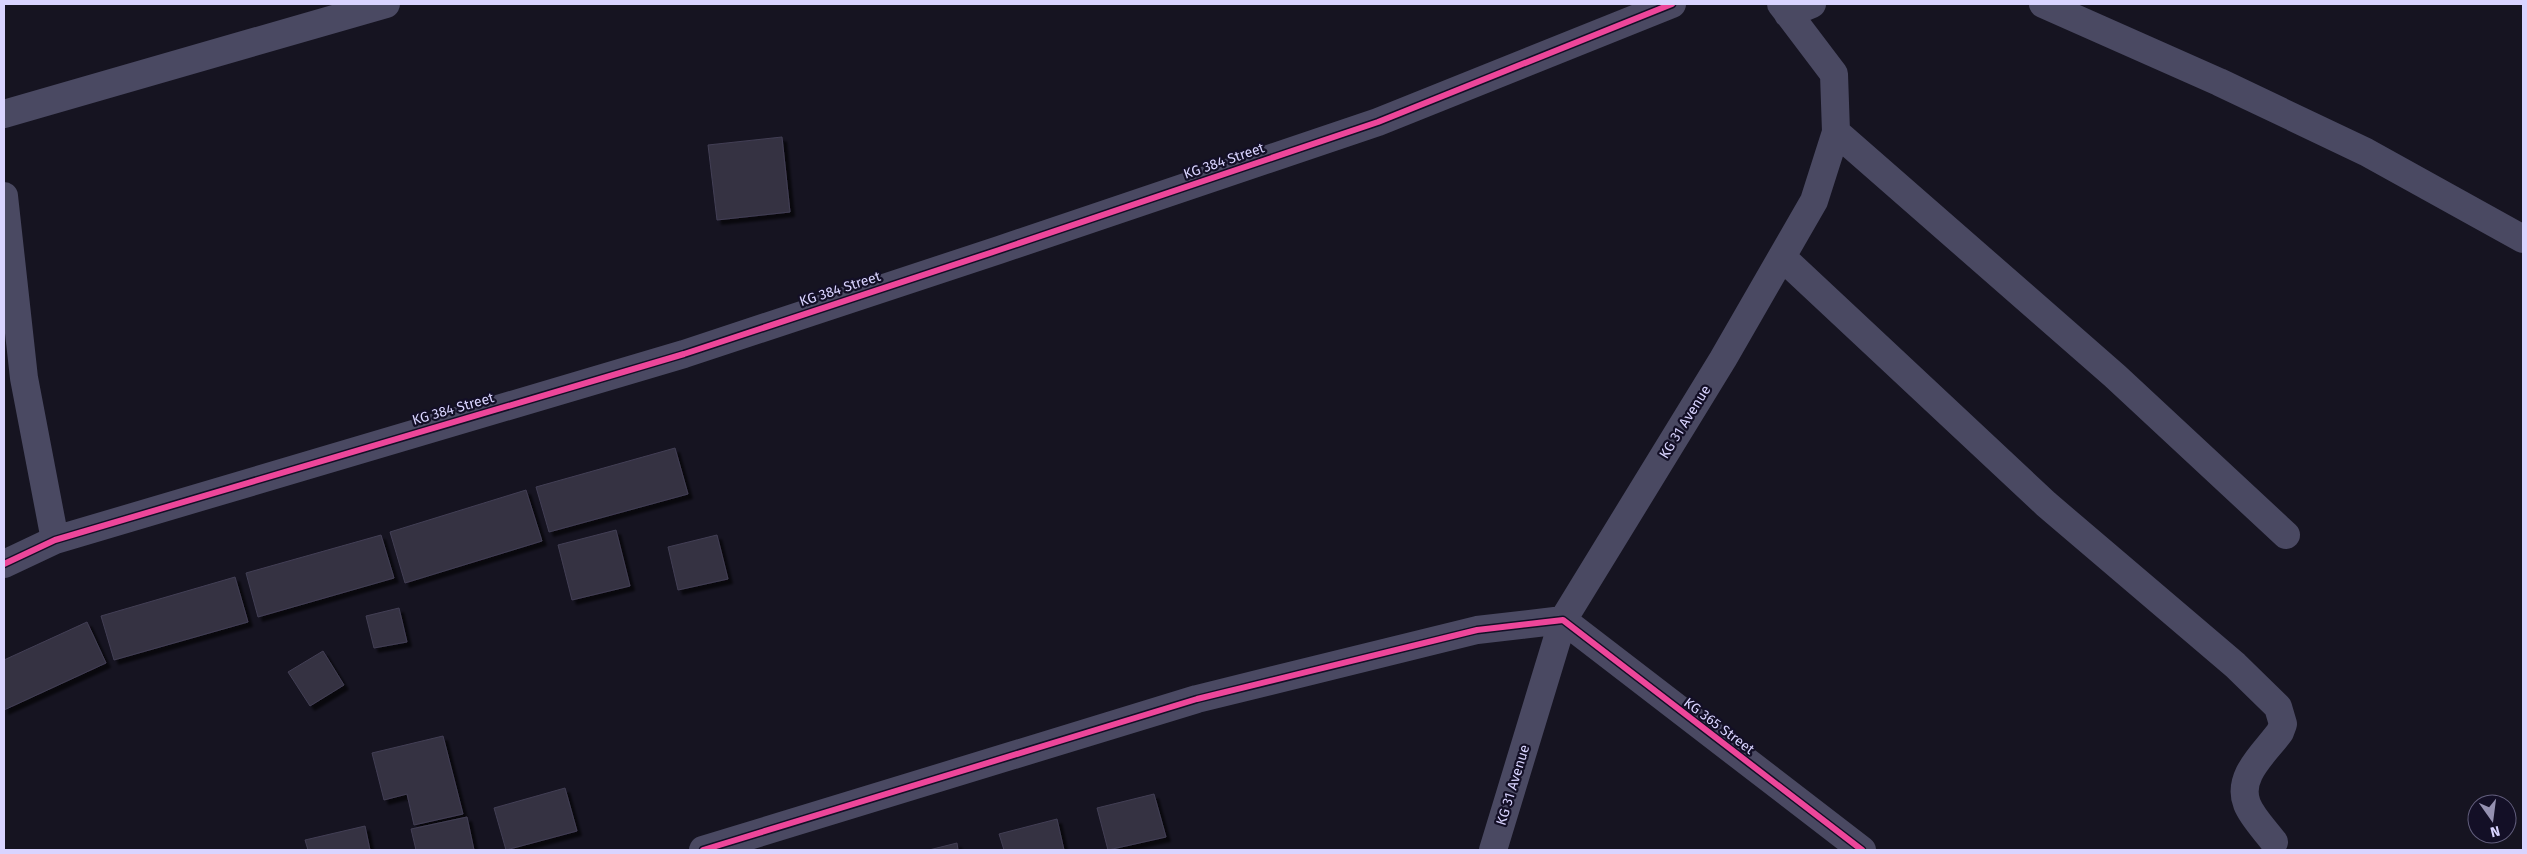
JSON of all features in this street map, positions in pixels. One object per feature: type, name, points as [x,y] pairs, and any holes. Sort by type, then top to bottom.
[{"type":"street","points":[[4,114],[386,4]]},
{"type":"street","name":"KG 384 Street","points":[[4,564],[54,540],[684,354],[990,253],[1378,122],[1672,4]]},
{"type":"street","points":[[1784,9],[1812,4]]},
{"type":"street","points":[[2043,4],[2219,82],[2366,152],[2523,239]]},
{"type":"street","name":"KG 31 Avenue","points":[[1493,850],[1563,620],[1718,368],[1814,201],[1836,132],[1834,74],[1784,9]]},
{"type":"street","points":[[1836,132],[2115,376],[2286,535]]},
{"type":"street","points":[[4,196],[24,378],[54,540]]},
{"type":"street","points":[[1782,257],[2046,504],[2234,665],[2278,707],[2283,724],[2274,740],[2247,775],[2244,793],[2247,805],[2274,842]]},
{"type":"street","points":[[703,850],[1197,699],[1477,630],[1563,620]]},
{"type":"street","name":"KG 365 Street","points":[[1563,620],[1862,850]]},
{"type":"building","points":[[782,137],[790,212],[717,220],[708,145]]},
{"type":"building","points":[[675,448],[688,494],[549,532],[536,487]]},
{"type":"building","points":[[526,490],[542,541],[405,583],[390,532]]},
{"type":"building","points":[[616,530],[630,586],[572,600],[558,545]]},
{"type":"building","points":[[381,535],[394,578],[258,617],[246,573]]},
{"type":"building","points":[[717,535],[728,579],[678,590],[668,547]]},
{"type":"building","points":[[235,577],[248,622],[114,660],[101,616]]},
{"type":"building","points":[[399,608],[407,642],[374,648],[366,616]]},
{"type":"building","points":[[87,622],[106,663],[4,710],[4,660]]},
{"type":"building","points":[[323,651],[344,685],[310,706],[288,672]]},
{"type":"building","points":[[443,736],[463,814],[414,825],[407,794],[384,800],[372,753]]},
{"type":"building","points":[[565,788],[577,831],[506,850],[494,808]]},
{"type":"building","points":[[1154,794],[1166,837],[1108,850],[1097,808]]},
{"type":"building","points":[[467,817],[474,850],[416,850],[411,829]]},
{"type":"building","points":[[1057,819],[1064,850],[1004,850],[999,834]]},
{"type":"building","points":[[365,826],[370,850],[308,850],[305,840]]},
{"type":"building","points":[[957,843],[958,850],[929,850]]},
{"type":"cycle path","points":[[4,564],[55,540],[684,354],[999,250],[1378,122],[1672,4]]},
{"type":"cycle path","points":[[703,850],[1197,699],[1477,630],[1563,620],[1862,850]]}]
